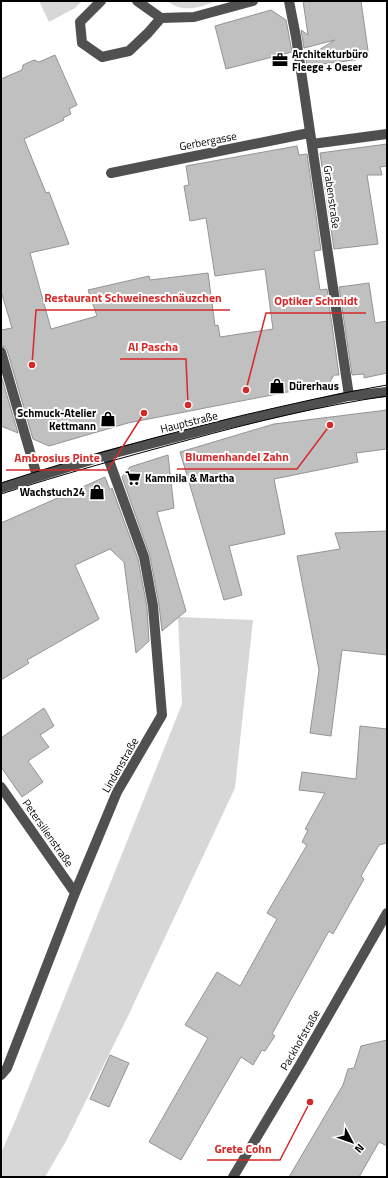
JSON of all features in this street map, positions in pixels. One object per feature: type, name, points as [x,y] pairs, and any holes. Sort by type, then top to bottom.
[{"type":"street","points":[[101,1],[80,22],[82,43],[102,58],[129,52],[161,18]]},
{"type":"street","points":[[136,1],[161,18],[194,17],[253,1]]},
{"type":"street","name":"Grabenstraße","points":[[289,1],[296,37],[349,396]]},
{"type":"street","name":"Gerbergasse","points":[[111,173],[309,133]]},
{"type":"street","points":[[312,144],[387,134]]},
{"type":"street","points":[[1,352],[38,476]]},
{"type":"street","name":"Hauptstraße","points":[[1,488],[107,455],[223,425],[349,396],[387,392]]},
{"type":"street","name":"Lindenstraße","points":[[3,1069],[117,792],[162,715],[154,606],[144,557],[107,455]]},
{"type":"street","name":"Petersilienstraße","points":[[1,787],[75,893]]},
{"type":"street","name":"Packhofstraße","points":[[233,1177],[301,1063],[387,913]]},
{"type":"shaded area","points":[[39,1],[82,1],[75,8],[49,22]]},
{"type":"shaded area","points":[[167,1],[218,1],[198,7],[186,8],[174,5]]},
{"type":"shaded area","points":[[178,617],[253,620],[235,788],[128,1016],[66,1141],[45,1177],[1,1177],[1,1153],[16,1119],[182,704]]},
{"type":"building","points":[[303,1],[361,1],[369,58],[307,66],[306,58],[335,40],[304,48],[301,30],[308,35]]},
{"type":"building","points":[[271,10],[286,20],[292,52],[226,69],[215,26]]},
{"type":"building","points":[[55,55],[77,105],[69,109],[71,114],[63,118],[64,120],[24,139],[46,193],[49,192],[69,244],[30,253],[51,329],[97,316],[88,290],[149,276],[150,280],[208,273],[215,326],[218,325],[220,337],[273,329],[265,269],[215,276],[206,218],[190,221],[184,186],[189,185],[186,166],[297,146],[299,155],[307,154],[321,250],[314,251],[320,290],[327,289],[339,375],[334,375],[327,387],[309,391],[308,388],[128,423],[49,446],[33,439],[7,350],[5,347],[1,346],[1,330],[12,328],[1,291],[1,79],[22,70],[23,65],[34,60],[39,62]]},
{"type":"building","points":[[387,144],[387,166],[380,167],[382,175],[367,175],[378,244],[334,249],[320,153]]},
{"type":"building","points":[[369,283],[375,323],[387,321],[387,373],[364,378],[364,374],[352,375],[339,287]]},
{"type":"building","points":[[1,375],[18,433],[1,426]]},
{"type":"building","points":[[387,410],[387,449],[356,453],[358,462],[274,479],[285,534],[229,546],[242,595],[224,600],[180,452],[274,424]]},
{"type":"building","points":[[168,455],[174,508],[157,512],[186,611],[162,631],[150,556],[122,477],[130,467]]},
{"type":"building","points":[[105,477],[110,490],[112,488],[138,559],[147,607],[149,641],[136,653],[124,562],[110,549],[75,565],[99,619],[27,660],[29,663],[1,680],[1,523]]},
{"type":"building","points":[[387,531],[387,655],[342,650],[331,736],[310,733],[319,670],[297,556],[340,549],[335,533]]},
{"type":"building","points":[[44,708],[54,726],[40,735],[49,747],[28,761],[43,782],[22,797],[1,767],[1,738]]},
{"type":"building","points":[[360,726],[387,729],[387,843],[379,845],[361,876],[364,879],[333,934],[329,931],[272,1034],[275,1036],[265,1051],[262,1050],[253,1065],[241,1057],[181,1160],[149,1142],[208,1038],[185,1025],[217,972],[240,986],[277,919],[267,913],[307,845],[302,842],[308,830],[305,829],[325,793],[299,790],[302,772],[356,779]]},
{"type":"building","points":[[387,1040],[387,1146],[379,1142],[359,1177],[289,1177],[343,1085],[348,1069],[354,1068],[361,1046]]},
{"type":"building","points":[[110,1055],[129,1063],[109,1107],[90,1099]]},
{"type":"tram line","points":[[1,483],[152,438],[244,415],[387,385]]},
{"type":"tram line","points":[[1,494],[164,446],[238,427],[287,415],[387,396]]},
{"type":"place","name":"Architekturbüro Fleege + Oeser","points":[[280,60]]},
{"type":"place","name":"Restaurant Schweineschnäuzchen","points":[[32,365]]},
{"type":"place","name":"Dürerhaus","points":[[277,386]]},
{"type":"place","name":"Optiker Schmidt","points":[[246,390]]},
{"type":"place","name":"Al Pascha","points":[[188,405]]},
{"type":"place","name":"Ambrosius Pinte","points":[[144,413]]},
{"type":"place","name":"Schmuck-Atelier Kettmann","points":[[108,419]]},
{"type":"place","name":"Blumenhandel Zahn","points":[[330,425]]},
{"type":"place","name":"Kammila & Martha","points":[[133,478]]},
{"type":"place","name":"Wachstuch24","points":[[97,492]]},
{"type":"place","name":"Grete Cohn","points":[[310,1102]]}]
